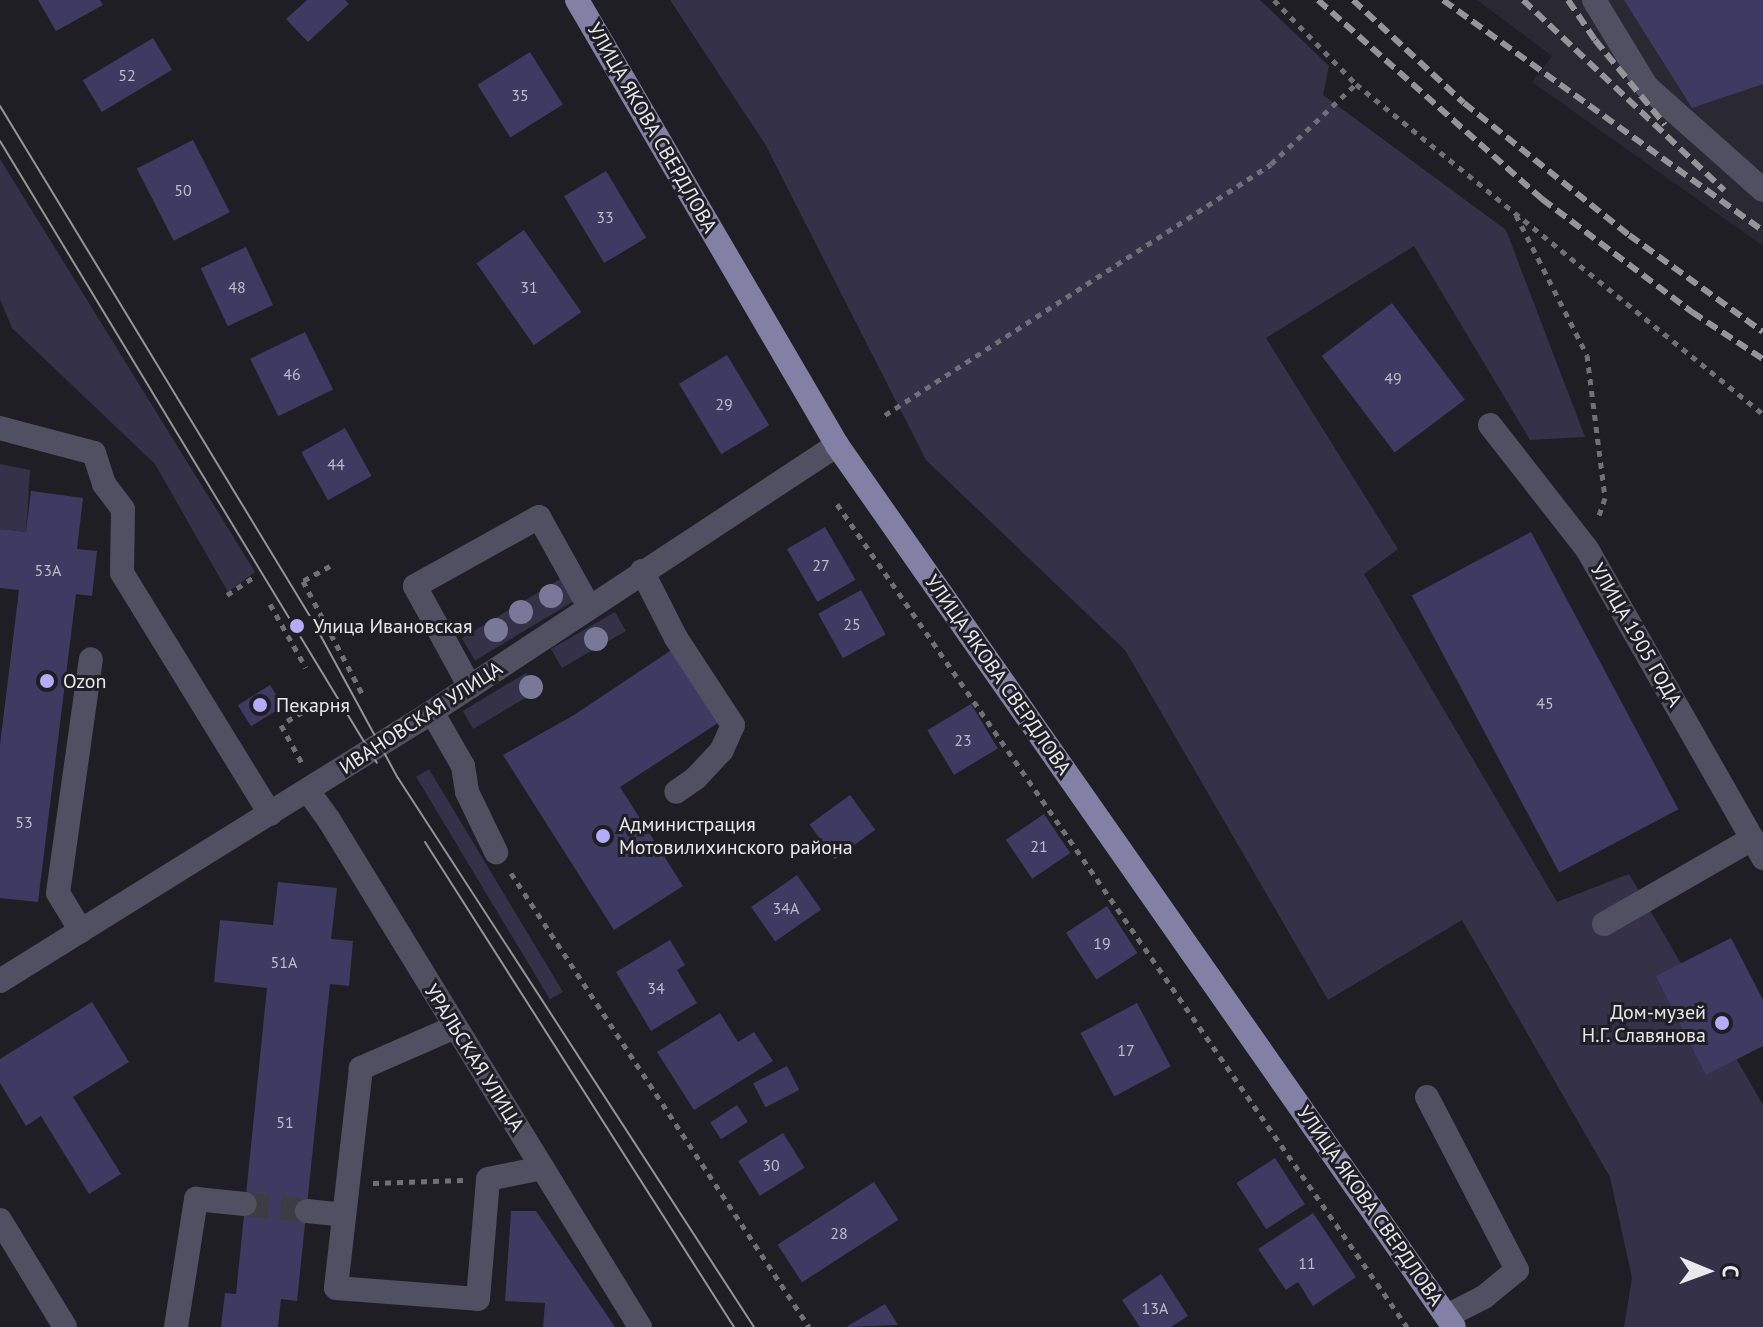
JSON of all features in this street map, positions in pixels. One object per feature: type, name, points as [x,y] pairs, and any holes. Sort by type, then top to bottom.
[{"type":"main road","name":"УЛИЦА ЯКОВА СВЕРДЛОВА","points":[[577,0],[837,445],[1451,1321]]},
{"type":"street","points":[[1594,0],[1647,87],[1763,190]]},
{"type":"street","name":"УЛИЦА 1905 ГОДА","points":[[1490,425],[1587,549],[1758,849]]},
{"type":"street","points":[[0,428],[94,453],[104,484],[123,509],[122,573],[270,814]]},
{"type":"street","name":"ИВАНОВСКАЯ УЛИЦА","points":[[0,981],[432,712],[837,445]]},
{"type":"street","points":[[470,687],[415,586],[539,517],[589,607]]},
{"type":"street","points":[[642,571],[676,638],[733,725],[722,750],[696,778],[676,792]]},
{"type":"street","points":[[81,931],[58,893],[91,659]]},
{"type":"street","points":[[432,712],[463,766],[467,792],[496,852]]},
{"type":"street","name":"УРАЛЬСКАЯ УЛИЦА","points":[[308,791],[329,820],[640,1327]]},
{"type":"street","points":[[1604,924],[1758,849]]},
{"type":"street","points":[[455,1027],[361,1068],[336,1288],[478,1299],[488,1179],[542,1168]]},
{"type":"street","points":[[1427,1097],[1517,1270],[1451,1321]]},
{"type":"street","points":[[176,1327],[196,1199],[245,1204]]},
{"type":"street","points":[[307,1211],[344,1215]]},
{"type":"street","points":[[0,1220],[65,1327]]},
{"type":"path","points":[[1274,0],[1356,84],[1763,414]]},
{"type":"path","points":[[885,415],[1271,164],[1356,84]]},
{"type":"path","points":[[1515,212],[1587,355],[1605,498],[1587,549]]},
{"type":"path","points":[[837,504],[1407,1327]]},
{"type":"path","points":[[330,566],[303,581],[364,697]]},
{"type":"path","points":[[227,595],[255,576]]},
{"type":"path","points":[[270,604],[306,668]]},
{"type":"path","points":[[287,721],[313,706]]},
{"type":"path","points":[[281,725],[304,766]]},
{"type":"path","points":[[496,852],[809,1327]]},
{"type":"path","points":[[348,1184],[488,1179]]},
{"type":"shaded area","points":[[670,0],[1260,0],[1329,66],[1323,95],[1506,230],[1585,437],[1530,440],[1414,246],[1266,338],[1398,549],[1364,574],[1557,902],[1629,874],[1763,1105],[1763,1327],[1624,1327],[1632,1278],[1610,1177],[1462,920],[1328,1000],[1125,650],[926,460],[765,144]]},
{"type":"shaded area","points":[[1477,0],[1763,0],[1763,246],[1532,82],[1552,56]]},
{"type":"shaded area","points":[[0,159],[255,572],[228,592],[155,464],[12,328],[0,299]]},
{"type":"shaded area","points":[[0,464],[30,470],[26,532],[0,529]]},
{"type":"shaded area","points":[[562,578],[575,600],[475,661],[462,638]]},
{"type":"shaded area","points":[[615,612],[626,631],[562,668],[551,649]]},
{"type":"shaded area","points":[[526,673],[537,691],[473,729],[463,711]]},
{"type":"shaded area","points":[[429,769],[563,992],[550,1000],[416,777]]},
{"type":"building","points":[[38,0],[100,0],[103,5],[56,31]]},
{"type":"building","points":[[307,0],[345,0],[349,4],[308,42],[286,19]]},
{"type":"building","points":[[1624,0],[1763,0],[1763,84],[1692,108]]},
{"type":"building","points":[[153,38],[172,70],[102,112],[83,80]]},
{"type":"building","points":[[530,52],[563,105],[510,137],[477,85]]},
{"type":"building","points":[[193,140],[230,212],[174,241],[137,169]]},
{"type":"building","points":[[606,171],[646,238],[604,263],[564,196]]},
{"type":"building","points":[[524,230],[581,312],[534,345],[476,263]]},
{"type":"building","points":[[246,247],[273,305],[228,326],[201,268]]},
{"type":"building","points":[[1392,303],[1465,400],[1395,453],[1322,356]]},
{"type":"building","points":[[305,332],[333,390],[278,416],[250,359]]},
{"type":"building","points":[[727,355],[769,425],[721,454],[679,384]]},
{"type":"building","points":[[345,428],[372,476],[328,500],[301,452]]},
{"type":"building","points":[[31,491],[83,498],[77,549],[97,551],[92,596],[76,594],[38,902],[0,898],[0,745],[19,590],[0,588],[0,529],[26,532]]},
{"type":"building","points":[[825,527],[856,580],[817,602],[787,549]]},
{"type":"building","points":[[1531,532],[1678,809],[1559,873],[1412,595]]},
{"type":"building","points":[[861,590],[886,635],[843,658],[818,614]]},
{"type":"building","name":"Администрация Мотовилихинского района","points":[[673,649],[718,723],[620,787],[683,886],[614,930],[503,755],[574,715]]},
{"type":"building","name":"Пекарня","points":[[270,685],[283,706],[251,726],[238,705]]},
{"type":"building","points":[[971,704],[998,749],[954,775],[927,730]]},
{"type":"building","points":[[850,795],[875,830],[835,859],[810,824]]},
{"type":"building","points":[[1044,814],[1070,853],[1032,879],[1006,840]]},
{"type":"building","points":[[797,875],[821,909],[775,942],[751,907]]},
{"type":"building","points":[[278,882],[337,888],[331,939],[353,941],[349,986],[330,984],[297,1301],[281,1299],[278,1327],[221,1327],[225,1293],[236,1294],[267,988],[214,982],[220,920],[273,925]]},
{"type":"building","points":[[1107,906],[1137,953],[1096,980],[1066,933]]},
{"type":"building","name":"Дом-музей Н.Г. Славянова","points":[[1731,938],[1763,1000],[1763,1046],[1706,1075],[1656,976]]},
{"type":"building","points":[[670,940],[685,965],[677,970],[697,1003],[651,1031],[616,972]]},
{"type":"building","points":[[92,1002],[129,1062],[73,1097],[121,1174],[89,1194],[41,1116],[26,1126],[0,1083],[0,1059]]},
{"type":"building","points":[[1137,1003],[1171,1067],[1114,1097],[1080,1033]]},
{"type":"building","points":[[720,1013],[738,1042],[754,1032],[773,1061],[694,1110],[657,1052]]},
{"type":"building","points":[[787,1066],[799,1090],[765,1107],[753,1083]]},
{"type":"building","points":[[737,1105],[748,1122],[721,1139],[710,1122]]},
{"type":"building","points":[[783,1133],[805,1168],[760,1196],[738,1161]]},
{"type":"building","points":[[1275,1158],[1305,1204],[1266,1229],[1236,1183]]},
{"type":"building","points":[[874,1182],[899,1220],[802,1282],[778,1245]]},
{"type":"building","points":[[511,1211],[536,1211],[615,1327],[543,1327],[545,1303],[505,1301]]},
{"type":"building","points":[[1313,1213],[1356,1277],[1313,1306],[1298,1282],[1286,1290],[1258,1249]]},
{"type":"building","points":[[1161,1274],[1188,1316],[1171,1327],[1140,1327],[1122,1300]]},
{"type":"building","points":[[885,1304],[898,1325],[846,1327]]},
{"type":"tunnel","points":[[245,1204],[307,1211]]},
{"type":"tram line","points":[[0,106],[311,618],[398,778],[754,1327]]},
{"type":"tram line","points":[[0,141],[377,763]]},
{"type":"tram line","points":[[425,842],[734,1327]]},
{"type":"railway","points":[[1318,0],[1542,199],[1692,312],[1763,359]]},
{"type":"railway","points":[[1353,0],[1464,103],[1629,235],[1763,332]]},
{"type":"railway","points":[[1443,0],[1763,231]]},
{"type":"railway","points":[[1523,0],[1724,190]]},
{"type":"railway","points":[[1568,0],[1595,40],[1665,125]]},
{"type":"place","name":"Улица Ивановская","points":[[297,626]]},
{"type":"place","name":"Ozon","points":[[47,681]]},
{"type":"place","name":"Пекарня","points":[[260,705]]},
{"type":"place","name":"Администрация Мотовилихинского района","points":[[603,836]]},
{"type":"place","name":"Дом-музей Н.Г. Славянова","points":[[1722,1023]]}]
